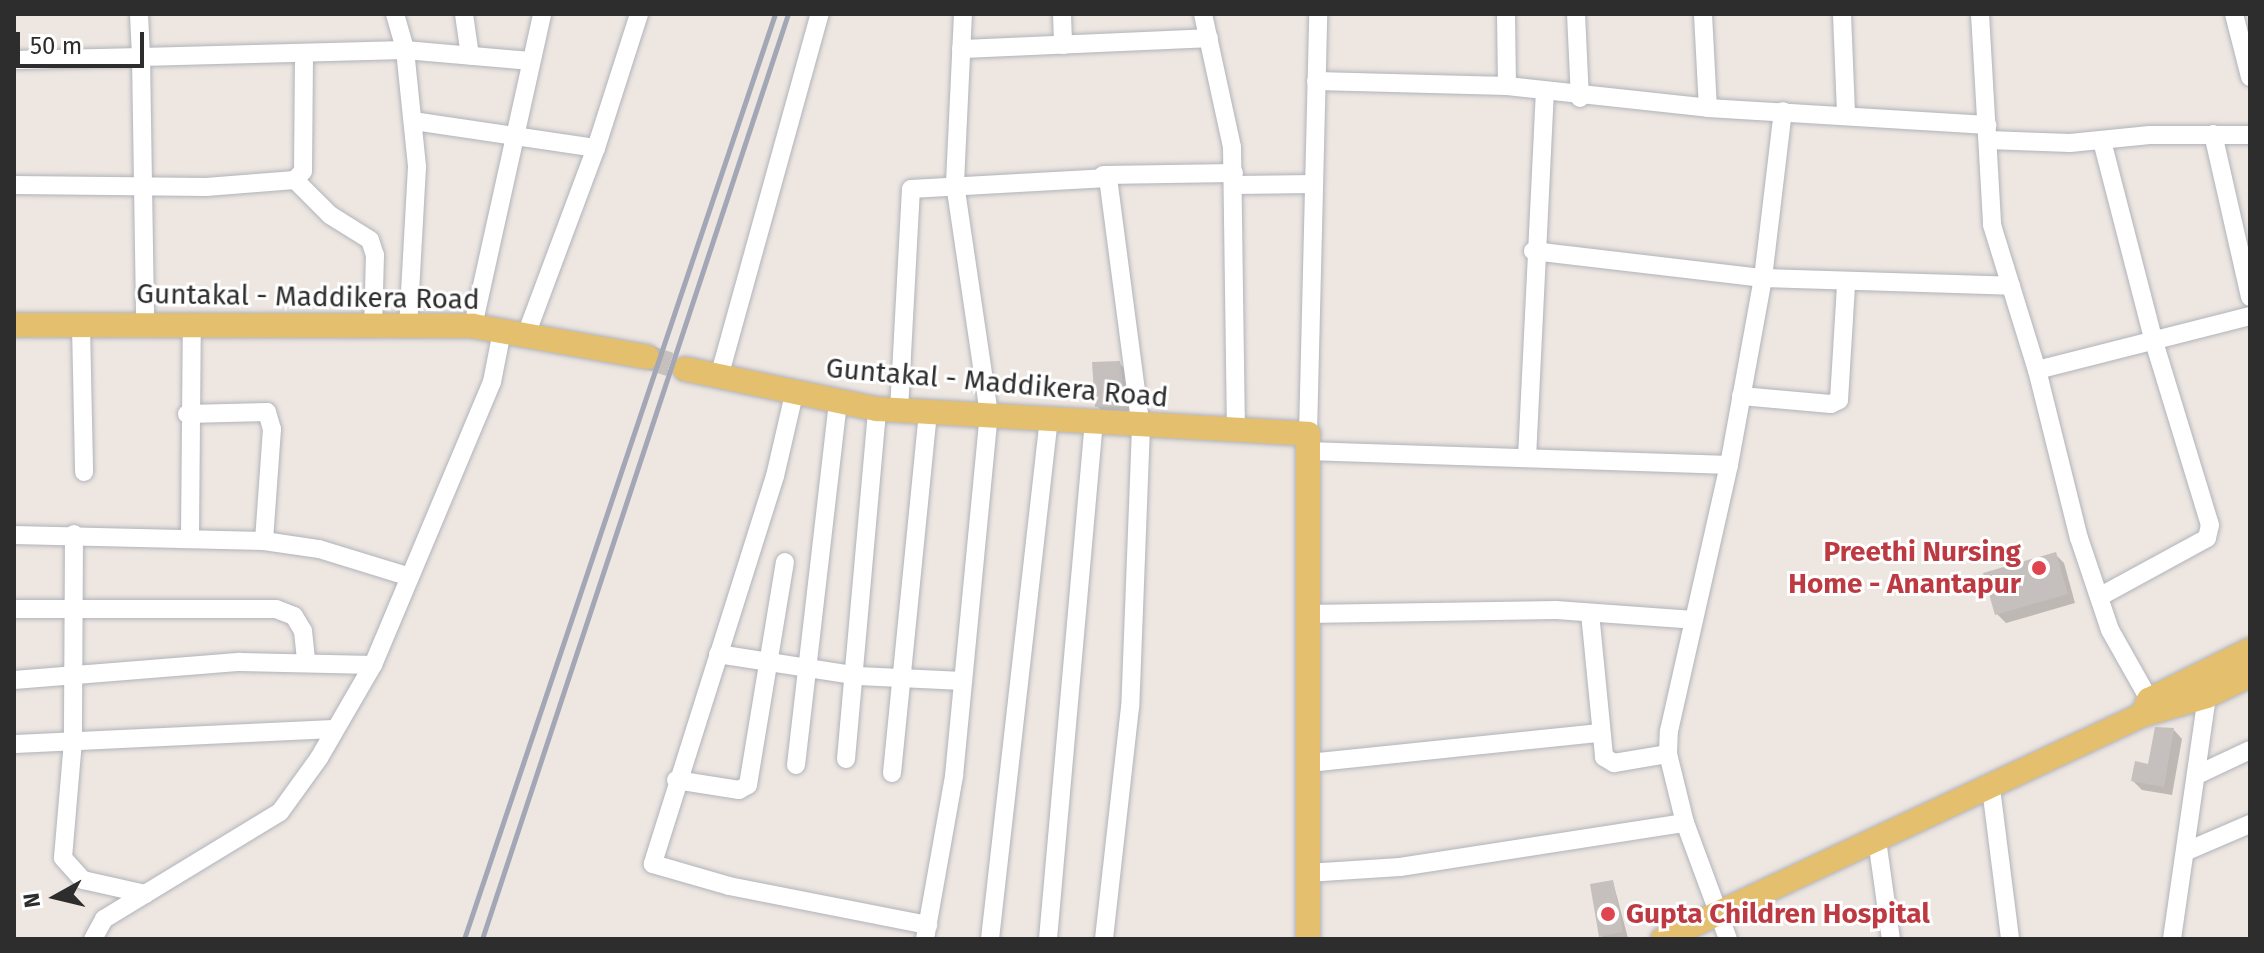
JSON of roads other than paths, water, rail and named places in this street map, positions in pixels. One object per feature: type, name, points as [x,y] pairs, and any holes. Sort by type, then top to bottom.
[{"type":"main road","name":"Guntakal - Maddikera Road","points":[[14,325],[473,326],[647,357]]},
{"type":"main road","name":"Guntakal - Maddikera Road","points":[[685,369],[838,403],[888,409],[1094,421],[1141,427],[1236,429],[1308,442]]},
{"type":"main road","points":[[1308,442],[1308,939]]},
{"type":"main road","points":[[1663,939],[1991,788],[2149,709],[2250,650]]},
{"type":"main road","points":[[2149,709],[2207,696],[2250,675]]},
{"type":"street","points":[[139,14],[145,186],[145,326]]},
{"type":"street","points":[[395,14],[405,50],[413,121],[416,243],[408,326]]},
{"type":"street","points":[[464,14],[470,56]]},
{"type":"street","points":[[473,326],[542,14]]},
{"type":"street","points":[[526,335],[596,148],[639,14]]},
{"type":"street","points":[[719,377],[820,14]]},
{"type":"street","points":[[794,394],[775,476],[652,859],[655,868],[926,932],[954,776],[989,414],[955,183],[963,14]]},
{"type":"street","points":[[1062,14],[1063,45]]},
{"type":"street","points":[[1203,14],[1228,121],[1234,179],[1236,429]]},
{"type":"street","points":[[1318,14],[1308,442],[1527,458],[1729,465]]},
{"type":"street","points":[[1506,14],[1507,86]]},
{"type":"street","points":[[1576,14],[1580,98]]},
{"type":"street","points":[[1703,14],[1708,108]]},
{"type":"street","points":[[1842,14],[1846,114]]},
{"type":"street","points":[[1980,14],[1992,225],[2037,370],[2079,538],[2099,597],[2149,709]]},
{"type":"street","points":[[2234,14],[2250,77]]},
{"type":"street","points":[[961,49],[1209,38]]},
{"type":"street","points":[[14,60],[304,55],[405,50],[531,61]]},
{"type":"street","points":[[14,185],[145,186],[295,180],[303,171],[304,55]]},
{"type":"street","points":[[1316,81],[1507,86],[1580,98],[1846,114],[1987,132],[2102,141],[2213,134],[2250,135]]},
{"type":"street","points":[[1527,458],[1533,251],[1545,93]]},
{"type":"street","points":[[1728,939],[1685,823],[1668,754],[1729,465],[1763,278],[1783,111]]},
{"type":"street","points":[[413,121],[515,133],[596,148]]},
{"type":"street","points":[[2213,134],[2250,297]]},
{"type":"street","points":[[2099,597],[2209,533],[2154,342],[2102,141]]},
{"type":"street","points":[[846,759],[888,409],[908,196],[918,184],[1103,175],[1314,184]]},
{"type":"street","points":[[1103,175],[1111,182],[1141,427],[1130,707],[1104,939]]},
{"type":"street","points":[[295,180],[330,215],[370,240],[375,255],[373,326]]},
{"type":"street","points":[[1533,251],[1763,278],[1846,284],[2011,286]]},
{"type":"street","points":[[1741,396],[1831,404],[1839,400],[1846,284]]},
{"type":"street","points":[[2037,370],[2250,316]]},
{"type":"street","points":[[81,325],[84,472]]},
{"type":"street","points":[[190,535],[187,414],[192,326]]},
{"type":"street","points":[[93,939],[104,919],[280,812],[373,665],[492,382],[502,331]]},
{"type":"street","points":[[796,765],[838,403]]},
{"type":"street","points":[[892,773],[928,411]]},
{"type":"street","points":[[187,414],[267,412],[272,429],[264,541]]},
{"type":"street","points":[[990,939],[1049,418]]},
{"type":"street","points":[[1048,939],[1094,421]]},
{"type":"street","points":[[74,534],[73,741],[63,858],[83,880],[145,894]]},
{"type":"street","points":[[14,535],[190,535],[264,541],[319,549],[410,577]]},
{"type":"street","points":[[676,780],[739,790],[748,785],[785,562]]},
{"type":"street","points":[[14,609],[276,609],[294,616],[303,631],[306,662]]},
{"type":"street","points":[[1307,614],[1590,613],[1694,620]]},
{"type":"street","points":[[1590,613],[1600,733],[1606,761],[1668,754]]},
{"type":"street","points":[[718,654],[858,676],[963,681]]},
{"type":"street","points":[[14,680],[240,662],[373,665]]},
{"type":"street","points":[[2172,939],[2199,774],[2207,696]]},
{"type":"street","points":[[14,744],[335,729]]},
{"type":"street","points":[[1308,763],[1600,733]]},
{"type":"street","points":[[2199,774],[2250,750]]},
{"type":"street","points":[[1991,788],[2010,939]]},
{"type":"street","points":[[1307,873],[1400,867],[1685,823]]},
{"type":"street","points":[[2187,851],[2250,824]]},
{"type":"street","points":[[1877,840],[1891,939]]},
{"type":"tunnel","points":[[647,357],[685,369]]},
{"type":"railway","points":[[464,939],[775,14]]},
{"type":"railway","points":[[482,939],[788,14]]},
{"type":"place","name":"Preethi Nursing Home - Anantapur","points":[[2039,568]]},
{"type":"place","name":"Gupta Children Hospital","points":[[1608,914]]}]
